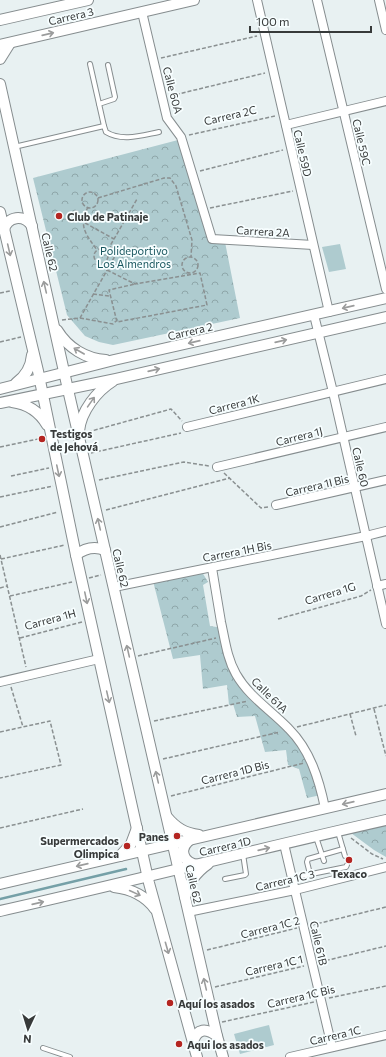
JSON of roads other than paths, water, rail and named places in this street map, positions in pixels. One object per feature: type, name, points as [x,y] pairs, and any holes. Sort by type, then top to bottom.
[{"type":"street","name":"Carrera 3","points":[[0,20],[88,0]]},
{"type":"street","name":"Carrera 3","points":[[5,44],[194,0]]},
{"type":"street","name":"Calle 59D","points":[[257,0],[329,312]]},
{"type":"street","name":"Calle 59C","points":[[317,0],[386,289]]},
{"type":"street","points":[[379,0],[386,30]]},
{"type":"street","name":"Calle 60A","points":[[142,12],[167,118],[181,137],[212,239]]},
{"type":"street","points":[[0,14],[11,17]]},
{"type":"street","points":[[0,59],[5,44]]},
{"type":"street","name":"Calle 62","points":[[0,84],[32,226],[58,323],[64,372],[82,434],[110,573],[223,1057]]},
{"type":"street","points":[[286,125],[386,101]]},
{"type":"street","points":[[0,212],[39,378],[48,435]]},
{"type":"street","points":[[4,230],[9,221],[20,217],[27,220],[32,226]]},
{"type":"street","name":"Carrera 2A","points":[[212,239],[313,244]]},
{"type":"street","name":"Carrera 2","points":[[0,389],[114,360],[386,298]]},
{"type":"street","name":"Calle 60","points":[[314,315],[386,624]]},
{"type":"street","points":[[4,402],[116,379],[386,317]]},
{"type":"street","points":[[58,323],[66,342],[79,352],[94,358],[114,360]]},
{"type":"street","points":[[222,336],[227,353]]},
{"type":"street","points":[[14,386],[27,372],[31,363],[32,349]]},
{"type":"street","points":[[82,434],[82,418],[91,403],[102,389],[116,379]]},
{"type":"street","name":"Carrera 1K","points":[[187,427],[386,379]]},
{"type":"street","points":[[4,402],[24,404],[38,413],[45,422],[156,910],[197,1057]]},
{"type":"street","name":"Carrera 1J","points":[[217,467],[386,427]]},
{"type":"street","name":"Carrera 1I Bis","points":[[276,505],[386,480]]},
{"type":"street","points":[[366,536],[386,531]]},
{"type":"street","name":"Carrera 1H Bis","points":[[114,588],[366,536]]},
{"type":"street","points":[[76,555],[90,548],[100,548],[105,550]]},
{"type":"street","name":"Calle 61A","points":[[212,568],[224,636],[228,654],[235,673],[256,699],[290,729],[311,761],[316,772],[325,808]]},
{"type":"street","points":[[377,586],[386,584]]},
{"type":"street","points":[[0,682],[99,659]]},
{"type":"street","name":"Carrera 1D","points":[[0,884],[386,794]]},
{"type":"street","points":[[166,816],[182,831],[189,834],[204,836]]},
{"type":"street","name":"Carrera 1D","points":[[0,911],[108,887],[148,876],[386,820]]},
{"type":"street","points":[[120,856],[131,844],[137,828]]},
{"type":"street","points":[[191,839],[184,846],[184,857],[192,864],[198,864]]},
{"type":"street","name":"Calle 61B","points":[[284,844],[332,1047]]},
{"type":"street","points":[[185,897],[188,886],[194,876],[213,861]]},
{"type":"street","name":"Carrera 1C 3","points":[[188,912],[295,890],[386,867]]},
{"type":"street","points":[[108,887],[128,889],[139,894],[156,910]]},
{"type":"street","points":[[193,1042],[195,1036],[199,1032],[205,1030],[217,1036]]},
{"type":"street","name":"Carrera 1C","points":[[290,1057],[318,1054],[332,1047],[386,1035]]},
{"type":"lane","points":[[90,64],[106,132],[119,137],[134,137],[159,132]]},
{"type":"lane","points":[[99,104],[115,97],[108,65]]},
{"type":"lane","points":[[14,147],[104,126]]},
{"type":"lane","points":[[341,830],[345,856]]},
{"type":"lane","points":[[316,836],[324,861]]},
{"type":"lane","points":[[310,874],[307,862],[308,859],[343,849]]},
{"type":"lane","points":[[225,879],[245,876],[243,854]]},
{"type":"lane","points":[[292,878],[346,867],[348,864]]},
{"type":"lane","points":[[43,1048],[70,1057]]},
{"type":"waterway","points":[[0,899],[126,869]]},
{"type":"place","name":"Club de Patinaje","points":[[59,216]]},
{"type":"place","name":"Testigos de Jehová","points":[[42,439]]},
{"type":"place","name":"Panes","points":[[177,836]]},
{"type":"place","name":"Supermercados Olimpica","points":[[127,846]]},
{"type":"place","name":"Texaco","points":[[349,860]]},
{"type":"place","name":"Aquí los asados","points":[[170,1003]]},
{"type":"place","name":"Aqui los asados","points":[[179,1044]]},
{"type":"park label","name":"Polideportivo Los Almendros","points":[[134,256]]}]
